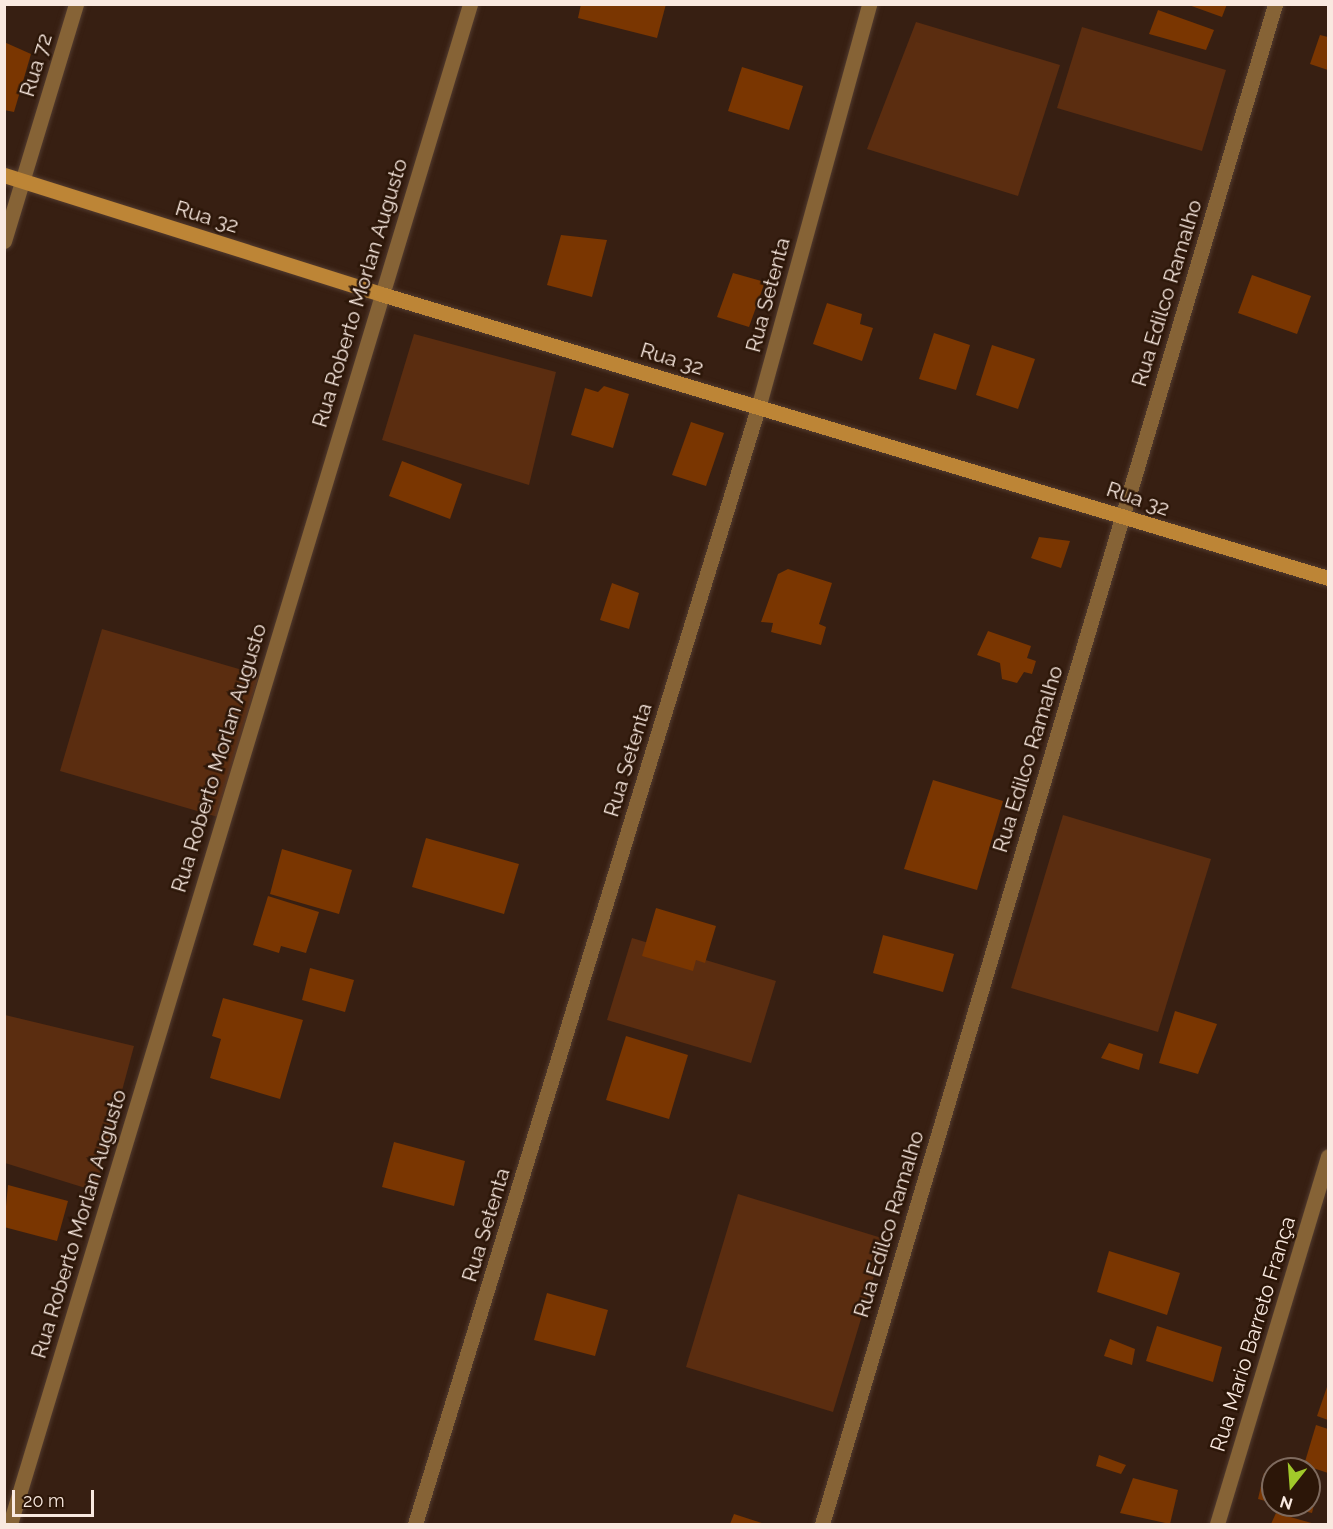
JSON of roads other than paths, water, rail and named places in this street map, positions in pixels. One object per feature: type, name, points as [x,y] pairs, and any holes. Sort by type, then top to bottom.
[{"type":"main road","name":"Rua 32","points":[[4,175],[381,294],[758,408],[1091,505],[1122,519],[1329,578]]},
{"type":"street","name":"Rua 72","points":[[4,241],[76,4]]},
{"type":"street","name":"Rua Roberto Morlan Augusto","points":[[10,1524],[470,4]]},
{"type":"street","name":"Rua Setenta","points":[[415,1524],[758,408],[869,4]]},
{"type":"street","name":"Rua Edilco Ramalho","points":[[822,1524],[1275,4]]},
{"type":"street","name":"Rua Mario Barreto França","points":[[1217,1524],[1329,1156]]}]
